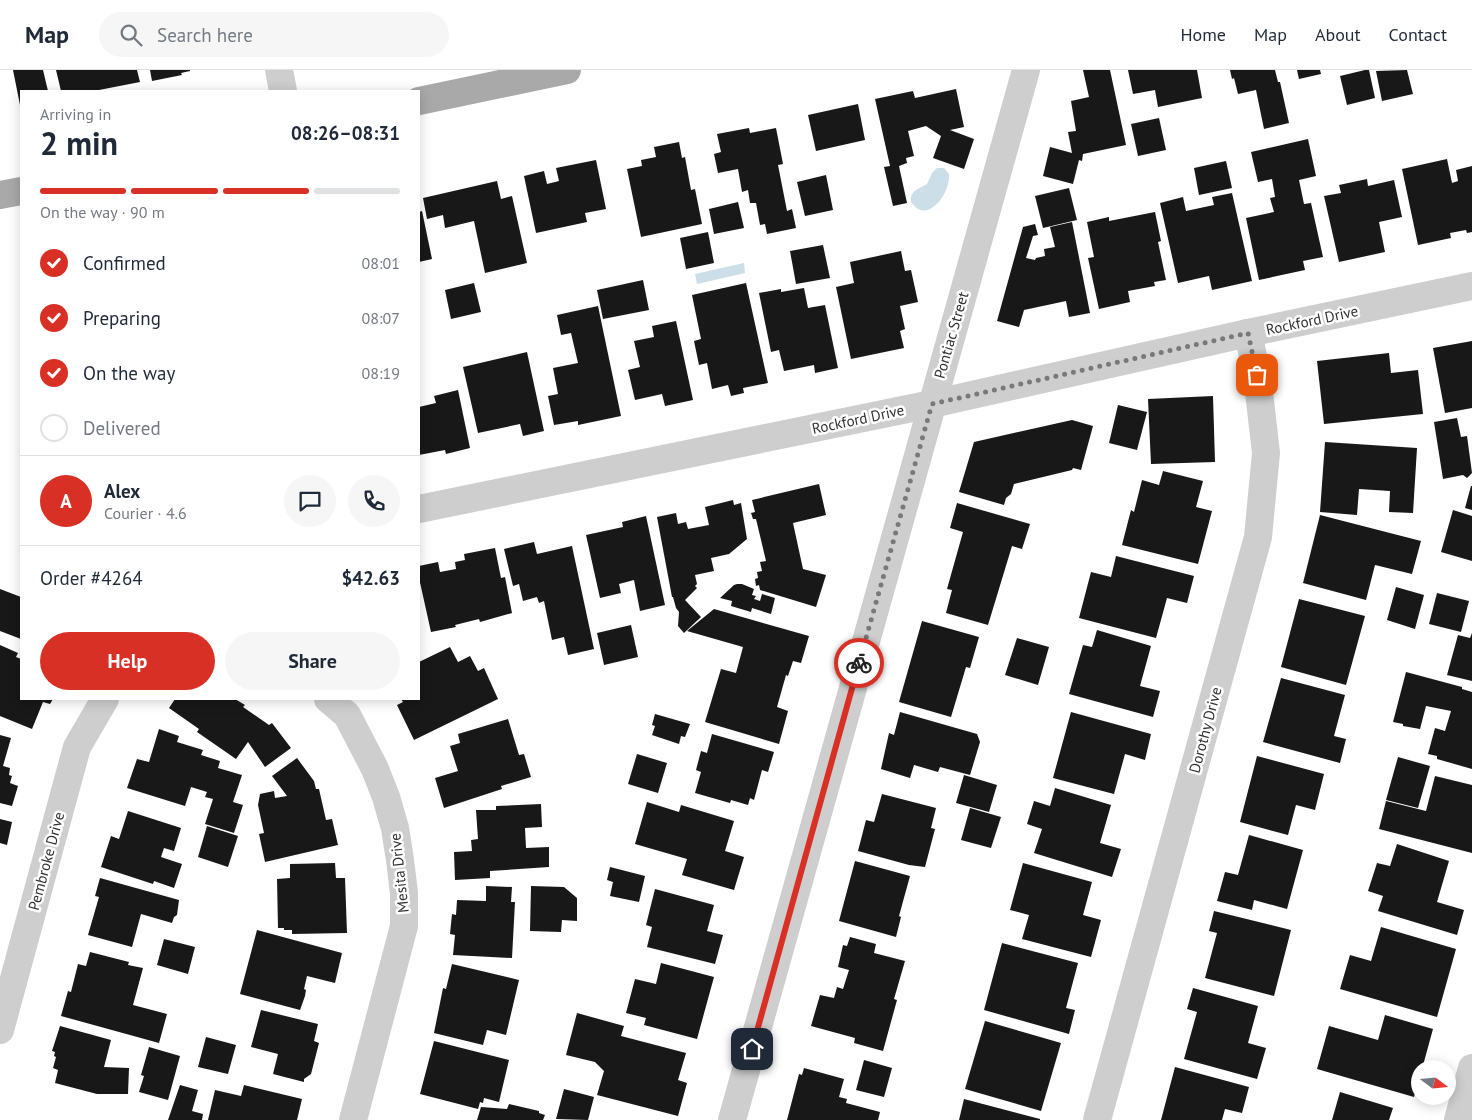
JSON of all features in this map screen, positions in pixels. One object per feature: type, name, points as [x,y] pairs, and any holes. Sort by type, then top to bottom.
[{"type":"main road","points":[[420,101],[567,70]]},
{"type":"street","points":[[279,70],[283,90]]},
{"type":"street","name":"Pontiac Street","points":[[732,1120],[1026,70]]},
{"type":"street","name":"Rockford Drive","points":[[420,509],[932,404],[1248,333],[1472,286]]},
{"type":"street","name":"Dorothy Drive","points":[[1097,1120],[1258,537],[1266,453],[1257,375],[1248,333]]},
{"type":"street","name":"Pembroke Drive","points":[[0,1030],[77,747],[104,700]]},
{"type":"street","name":"Mesita Drive","points":[[329,700],[347,715],[375,768],[395,828],[404,893],[404,926],[353,1120]]},
{"type":"street","points":[[1458,1120],[1472,1068]]},
{"type":"shaded area","points":[[937,168],[944,168],[949,174],[949,182],[942,198],[931,209],[917,208],[911,202],[912,195],[916,190],[927,184],[932,173]]},
{"type":"shaded area","points":[[744,263],[745,273],[697,284],[695,274]]},
{"type":"building","points":[[13,70],[43,70],[48,90],[20,90],[20,105]]},
{"type":"building","points":[[56,70],[137,70],[140,82],[99,90],[61,90]]},
{"type":"building","points":[[150,70],[190,71],[181,73],[182,75],[152,81]]},
{"type":"building","points":[[1083,70],[1110,70],[1126,145],[1083,154],[1082,161],[1079,160],[1073,184],[1043,176],[1050,147],[1072,153],[1068,132],[1076,131],[1071,101],[1089,97]]},
{"type":"building","points":[[1128,70],[1197,70],[1202,98],[1158,107],[1155,90],[1133,94]]},
{"type":"building","points":[[1230,70],[1275,70],[1278,82],[1280,82],[1289,123],[1264,129],[1256,90],[1238,94]]},
{"type":"building","points":[[1297,70],[1320,70],[1321,74],[1299,79]]},
{"type":"building","points":[[1369,70],[1375,98],[1347,105],[1340,76]]},
{"type":"building","points":[[1407,70],[1413,94],[1382,101],[1376,71]]},
{"type":"building","points":[[956,89],[964,127],[950,130],[974,139],[964,169],[933,158],[941,136],[926,126],[908,131],[914,156],[906,158],[907,163],[899,166],[907,203],[893,206],[884,167],[890,166],[875,99],[913,91],[915,98]]},
{"type":"building","points":[[858,104],[865,140],[816,151],[808,115]]},
{"type":"building","points":[[1159,118],[1166,150],[1138,156],[1131,124]]},
{"type":"building","points":[[749,128],[750,133],[776,128],[783,164],[778,165],[787,211],[792,209],[796,228],[767,234],[765,224],[760,225],[756,203],[750,203],[748,190],[742,192],[738,169],[718,173],[714,154],[721,152],[717,134]]},
{"type":"building","points":[[1308,139],[1316,176],[1299,180],[1304,204],[1311,203],[1323,257],[1303,261],[1305,270],[1259,280],[1246,218],[1274,212],[1270,198],[1275,197],[1272,179],[1258,182],[1251,152]]},
{"type":"building","points":[[679,142],[682,158],[685,157],[691,190],[695,189],[702,224],[641,237],[627,169],[642,166],[641,160],[656,157],[654,147]]},
{"type":"building","points":[[1447,159],[1452,183],[1458,181],[1456,170],[1472,166],[1472,232],[1467,233],[1466,230],[1450,233],[1451,238],[1418,245],[1402,169]]},
{"type":"building","points":[[596,160],[606,209],[585,213],[587,222],[536,233],[524,176],[544,171],[547,184],[559,181],[556,168]]},
{"type":"building","points":[[1226,161],[1232,188],[1199,195],[1194,168]]},
{"type":"building","points":[[826,175],[833,210],[805,216],[797,182]]},
{"type":"building","points":[[1367,179],[1368,186],[1394,180],[1402,217],[1379,222],[1385,252],[1339,262],[1324,196],[1341,193],[1339,185]]},
{"type":"building","points":[[497,181],[501,199],[512,196],[527,263],[485,273],[474,221],[445,228],[443,215],[427,219],[423,198]]},
{"type":"building","points":[[1069,188],[1077,220],[1043,228],[1035,196]]},
{"type":"building","points":[[1232,193],[1252,281],[1212,290],[1209,276],[1178,283],[1160,203],[1183,197],[1186,211],[1214,205],[1212,197]]},
{"type":"building","points":[[738,202],[744,228],[714,234],[709,209]]},
{"type":"building","points":[[422,211],[432,259],[420,262],[420,212]]},
{"type":"building","points":[[1155,212],[1161,241],[1158,242],[1166,280],[1154,282],[1155,286],[1128,291],[1130,302],[1099,309],[1088,258],[1094,257],[1087,222],[1109,217],[1109,221]]},
{"type":"building","points":[[1072,222],[1090,313],[1069,317],[1066,301],[1024,310],[1019,327],[997,321],[1023,227],[1035,224],[1038,235],[1033,236],[1026,258],[1035,260],[1045,256],[1044,249],[1055,247],[1050,227]]},
{"type":"building","points":[[708,232],[714,263],[686,269],[680,238]]},
{"type":"building","points":[[823,245],[830,278],[796,284],[790,251]]},
{"type":"building","points":[[901,251],[905,271],[911,270],[918,302],[900,306],[905,329],[900,331],[904,348],[851,359],[836,287],[854,283],[850,262]]},
{"type":"building","points":[[643,280],[649,310],[603,319],[597,290]]},
{"type":"building","points":[[474,283],[481,312],[451,319],[445,290]]},
{"type":"building","points":[[746,283],[768,383],[743,388],[744,393],[731,396],[728,385],[712,389],[707,363],[699,365],[694,341],[701,339],[692,295]]},
{"type":"building","points":[[804,288],[808,308],[825,305],[838,368],[815,373],[814,365],[784,371],[779,350],[771,352],[759,293],[781,289],[781,292]]},
{"type":"building","points":[[598,306],[621,416],[578,425],[578,421],[554,425],[548,396],[558,394],[553,368],[578,363],[571,333],[561,335],[557,315]]},
{"type":"building","points":[[676,321],[693,400],[665,406],[662,394],[635,400],[628,370],[640,367],[634,341],[654,337],[652,326]]},
{"type":"building","points":[[1472,341],[1472,408],[1445,413],[1433,348]]},
{"type":"building","points":[[527,352],[544,431],[523,436],[520,424],[478,433],[463,367]]},
{"type":"building","points":[[1389,353],[1391,373],[1418,370],[1423,414],[1324,424],[1317,361]]},
{"type":"building","points":[[458,390],[470,448],[446,454],[445,450],[420,455],[420,407],[436,403],[434,396]]},
{"type":"building","points":[[1213,396],[1215,462],[1151,464],[1148,399]]},
{"type":"building","points":[[1118,405],[1147,412],[1137,450],[1109,443]]},
{"type":"building","points":[[1457,418],[1461,437],[1467,436],[1472,473],[1467,478],[1463,475],[1443,479],[1434,422]]},
{"type":"building","points":[[1072,420],[1093,426],[1081,470],[1073,468],[1072,470],[1014,484],[1011,494],[1006,498],[1004,505],[959,492],[974,442]]},
{"type":"building","points":[[1325,442],[1417,448],[1413,513],[1389,512],[1390,491],[1359,489],[1357,515],[1320,512]]},
{"type":"building","points":[[1163,471],[1203,481],[1196,507],[1212,511],[1198,564],[1122,545],[1131,510],[1134,512],[1142,480],[1159,485]]},
{"type":"building","points":[[819,484],[826,515],[793,523],[803,569],[826,575],[816,607],[760,590],[759,585],[756,586],[757,572],[762,571],[760,562],[766,561],[756,519],[753,519],[751,513],[755,512],[752,500]]},
{"type":"building","points":[[1472,486],[1472,510],[1465,508]]},
{"type":"building","points":[[733,500],[734,505],[741,503],[747,539],[729,554],[711,558],[714,571],[695,575],[697,584],[695,586],[697,588],[685,600],[701,617],[684,633],[678,626],[679,612],[672,597],[657,517],[676,513],[678,524],[686,522],[688,529],[709,525],[705,507]]},
{"type":"building","points":[[957,503],[1030,524],[1022,549],[1012,546],[988,625],[946,613],[952,590],[947,589],[963,532],[950,528]]},
{"type":"building","points":[[1453,510],[1472,516],[1472,561],[1441,552]]},
{"type":"building","points":[[1320,515],[1421,541],[1412,574],[1375,565],[1366,600],[1303,583]]},
{"type":"building","points":[[646,516],[665,605],[640,611],[634,580],[619,584],[621,593],[600,598],[586,535],[623,527],[622,522]]},
{"type":"building","points":[[534,542],[537,554],[572,546],[594,649],[568,655],[564,637],[552,640],[544,601],[539,603],[537,597],[523,601],[519,584],[513,586],[504,549]]},
{"type":"building","points":[[495,548],[501,578],[505,577],[512,613],[480,622],[479,619],[455,625],[456,627],[431,632],[420,582],[420,566],[438,562],[440,572],[456,569],[455,562],[465,560],[464,554]]},
{"type":"building","points":[[1116,556],[1194,576],[1187,603],[1167,598],[1156,638],[1079,618],[1091,572],[1111,577]]},
{"type":"building","points":[[737,584],[754,589],[752,595],[756,596],[754,599],[760,601],[762,594],[775,598],[771,614],[752,608],[751,612],[731,606],[732,601],[720,598]]},
{"type":"building","points":[[1396,587],[1424,595],[1415,629],[1387,620]]},
{"type":"building","points":[[0,589],[20,597],[20,639],[0,631]]},
{"type":"building","points":[[1437,593],[1469,601],[1461,632],[1429,624]]},
{"type":"building","points":[[1299,599],[1365,616],[1346,685],[1281,667]]},
{"type":"building","points":[[714,609],[809,636],[801,663],[793,661],[788,676],[786,675],[777,707],[788,711],[779,744],[705,722],[721,669],[736,673],[743,647],[687,631]]},
{"type":"building","points":[[922,621],[979,637],[970,668],[966,667],[951,717],[899,702]]},
{"type":"building","points":[[631,625],[638,657],[604,665],[597,633]]},
{"type":"building","points":[[1097,630],[1151,646],[1140,686],[1160,691],[1153,717],[1069,694],[1083,645],[1092,647]]},
{"type":"building","points":[[1472,633],[1472,681],[1447,675],[1458,635],[1470,638]]},
{"type":"building","points":[[1017,638],[1049,647],[1038,685],[1005,675]]},
{"type":"building","points":[[0,645],[18,653],[16,657],[20,659],[20,700],[52,700],[50,704],[43,702],[32,729],[0,716]]},
{"type":"building","points":[[450,647],[458,662],[470,656],[478,671],[484,668],[498,699],[414,740],[397,705],[403,702],[402,700],[420,700],[420,662]]},
{"type":"building","points":[[1406,672],[1462,687],[1462,689],[1472,692],[1472,769],[1437,759],[1437,756],[1428,754],[1435,728],[1445,731],[1451,711],[1426,706],[1420,729],[1393,722]]},
{"type":"building","points":[[1281,678],[1345,695],[1334,736],[1346,739],[1340,763],[1263,742]]},
{"type":"building","points":[[174,700],[237,700],[245,705],[243,707],[269,725],[272,723],[291,748],[265,767],[248,742],[236,759],[197,732],[199,729],[169,708]]},
{"type":"building","points":[[900,712],[977,734],[980,742],[970,775],[940,767],[938,772],[914,765],[910,778],[881,769],[889,733],[894,735]]},
{"type":"building","points":[[1071,712],[1151,734],[1145,760],[1125,754],[1114,794],[1053,778]]},
{"type":"building","points":[[655,714],[690,724],[685,737],[681,736],[679,744],[652,735],[655,726],[652,725]]},
{"type":"building","points":[[508,719],[519,755],[524,754],[531,777],[501,786],[502,789],[444,808],[435,778],[458,771],[450,746],[460,743],[458,734]]},
{"type":"building","points":[[159,729],[179,736],[177,742],[203,750],[201,755],[220,761],[218,768],[242,775],[233,802],[243,805],[234,833],[205,824],[213,799],[205,797],[207,792],[191,787],[185,806],[127,788],[137,759],[149,762]]},
{"type":"building","points":[[712,734],[774,752],[768,772],[762,770],[754,800],[750,798],[748,805],[731,800],[730,803],[695,793],[701,772],[696,770],[701,751],[707,753]]},
{"type":"building","points":[[0,735],[11,738],[3,766],[10,768],[9,775],[12,776],[10,783],[18,786],[12,806],[0,803]]},
{"type":"building","points":[[637,754],[667,763],[658,793],[628,784]]},
{"type":"building","points":[[1257,756],[1324,774],[1315,810],[1296,805],[1288,835],[1240,822]]},
{"type":"building","points":[[1398,757],[1430,766],[1418,808],[1386,800]]},
{"type":"building","points":[[297,758],[314,781],[316,789],[319,789],[326,820],[332,819],[338,845],[265,862],[259,834],[264,833],[258,805],[260,794],[274,791],[275,798],[287,796],[272,776]]},
{"type":"building","points":[[964,775],[997,785],[989,812],[956,803]]},
{"type":"building","points":[[1435,776],[1472,785],[1472,853],[1379,829],[1386,801],[1426,811]]},
{"type":"building","points":[[1055,788],[1111,805],[1100,843],[1121,849],[1112,877],[1034,853],[1042,829],[1027,824],[1034,801],[1050,806]]},
{"type":"building","points":[[882,794],[936,808],[931,828],[935,829],[925,867],[909,865],[858,851],[866,820],[874,822]]},
{"type":"building","points":[[647,802],[679,812],[681,805],[734,821],[725,851],[744,857],[734,890],[682,875],[687,859],[635,844]]},
{"type":"building","points":[[541,804],[542,827],[525,828],[526,848],[549,847],[549,867],[490,871],[490,878],[455,880],[454,852],[472,851],[471,840],[478,839],[476,810],[496,810],[496,806]]},
{"type":"building","points":[[970,808],[1001,817],[991,848],[961,840]]},
{"type":"building","points":[[128,811],[181,828],[174,851],[164,848],[161,857],[182,864],[174,888],[154,881],[153,884],[101,867],[111,836],[119,839]]},
{"type":"building","points":[[0,819],[12,822],[7,845],[0,843]]},
{"type":"building","points":[[207,826],[238,836],[228,867],[198,857]]},
{"type":"building","points":[[1249,835],[1303,850],[1287,909],[1254,900],[1252,910],[1217,901],[1225,872],[1238,875]]},
{"type":"building","points":[[1397,844],[1449,861],[1437,902],[1464,910],[1457,935],[1378,911],[1383,896],[1368,891],[1377,863],[1390,866]]},
{"type":"building","points":[[855,861],[910,876],[899,916],[901,917],[896,937],[839,921]]},
{"type":"building","points":[[335,863],[336,878],[345,878],[347,933],[292,934],[292,930],[278,928],[277,879],[290,878],[290,864]]},
{"type":"building","points":[[1023,863],[1092,882],[1083,915],[1101,920],[1091,957],[1022,939],[1029,915],[1010,910]]},
{"type":"building","points":[[610,867],[645,876],[639,902],[610,896],[613,882],[607,880]]},
{"type":"building","points":[[100,878],[179,900],[177,915],[172,923],[141,914],[132,947],[88,935],[99,897],[95,896]]},
{"type":"building","points":[[486,886],[512,887],[511,902],[515,902],[512,958],[453,955],[455,935],[450,934],[452,914],[456,915],[457,900],[486,901]]},
{"type":"building","points":[[531,886],[564,887],[577,898],[577,921],[562,920],[561,932],[530,931]]},
{"type":"building","points":[[655,889],[714,905],[707,931],[723,935],[715,964],[647,947],[652,927],[646,925]]},
{"type":"building","points":[[1214,911],[1291,930],[1274,996],[1205,978],[1217,933],[1209,931]]},
{"type":"building","points":[[1381,927],[1456,949],[1437,1017],[1340,989],[1350,955],[1371,961]]},
{"type":"building","points":[[257,930],[342,953],[335,983],[307,976],[304,989],[306,990],[305,996],[300,1010],[240,994]]},
{"type":"building","points":[[850,937],[876,944],[874,953],[905,961],[894,999],[897,1000],[883,1051],[854,1043],[855,1038],[811,1026],[820,995],[834,998],[837,987],[843,989],[849,970],[838,967],[843,945],[847,946]]},
{"type":"building","points":[[164,939],[195,947],[188,974],[157,965]]},
{"type":"building","points":[[1002,943],[1078,963],[1066,1008],[1075,1010],[1069,1034],[984,1010]]},
{"type":"building","points":[[90,952],[129,962],[128,965],[143,968],[133,1005],[167,1014],[159,1043],[61,1016],[68,991],[71,992],[78,964],[86,966]]},
{"type":"building","points":[[661,963],[714,977],[697,1039],[644,1025],[646,1018],[626,1013],[635,979],[656,984]]},
{"type":"building","points":[[452,964],[519,980],[506,1035],[487,1030],[483,1045],[434,1033],[443,988],[446,989]]},
{"type":"building","points":[[1193,988],[1258,1006],[1248,1043],[1266,1048],[1257,1079],[1184,1059],[1197,1012],[1187,1009]]},
{"type":"building","points":[[261,1010],[318,1024],[314,1041],[319,1043],[311,1074],[304,1079],[304,1082],[273,1074],[278,1054],[251,1047]]},
{"type":"building","points":[[577,1013],[624,1026],[621,1036],[686,1053],[678,1080],[687,1083],[678,1116],[597,1095],[604,1071],[595,1062],[566,1055]]},
{"type":"building","points":[[1385,1015],[1433,1029],[1424,1060],[1411,1060],[1411,1096],[1317,1069],[1329,1026],[1378,1040]]},
{"type":"building","points":[[985,1021],[1061,1043],[1041,1111],[965,1089]]},
{"type":"building","points":[[60,1026],[111,1040],[104,1067],[129,1068],[128,1094],[97,1094],[55,1083],[58,1070],[53,1068],[56,1057],[54,1056],[55,1052],[52,1051]]},
{"type":"building","points":[[206,1037],[236,1045],[228,1074],[198,1067]]},
{"type":"building","points":[[434,1041],[509,1060],[499,1102],[484,1098],[483,1103],[480,1102],[478,1109],[420,1094]]},
{"type":"building","points":[[149,1047],[180,1056],[168,1100],[139,1092],[144,1076],[141,1075]]},
{"type":"building","points":[[864,1060],[892,1068],[884,1097],[856,1090]]},
{"type":"building","points":[[1175,1067],[1249,1087],[1242,1113],[1225,1109],[1222,1120],[1161,1120]]},
{"type":"building","points":[[804,1068],[844,1079],[839,1097],[847,1099],[846,1103],[880,1112],[878,1120],[787,1120],[799,1074],[802,1075]]},
{"type":"building","points":[[180,1085],[198,1090],[192,1111],[203,1114],[202,1120],[168,1120]]},
{"type":"building","points":[[244,1085],[302,1099],[297,1120],[208,1120],[215,1090],[241,1096]]},
{"type":"building","points":[[564,1089],[594,1097],[588,1120],[556,1119]]},
{"type":"building","points":[[1340,1092],[1393,1108],[1389,1120],[1332,1120]]},
{"type":"building","points":[[964,1099],[1040,1119],[1040,1120],[959,1120]]},
{"type":"building","points":[[509,1104],[539,1111],[539,1113],[545,1115],[543,1120],[477,1120],[481,1107],[507,1109]]},
{"type":"way so far","points":[[859,663],[932,404],[1248,333],[1257,375]]},
{"type":"route","points":[[752,1049],[859,663]]}]
